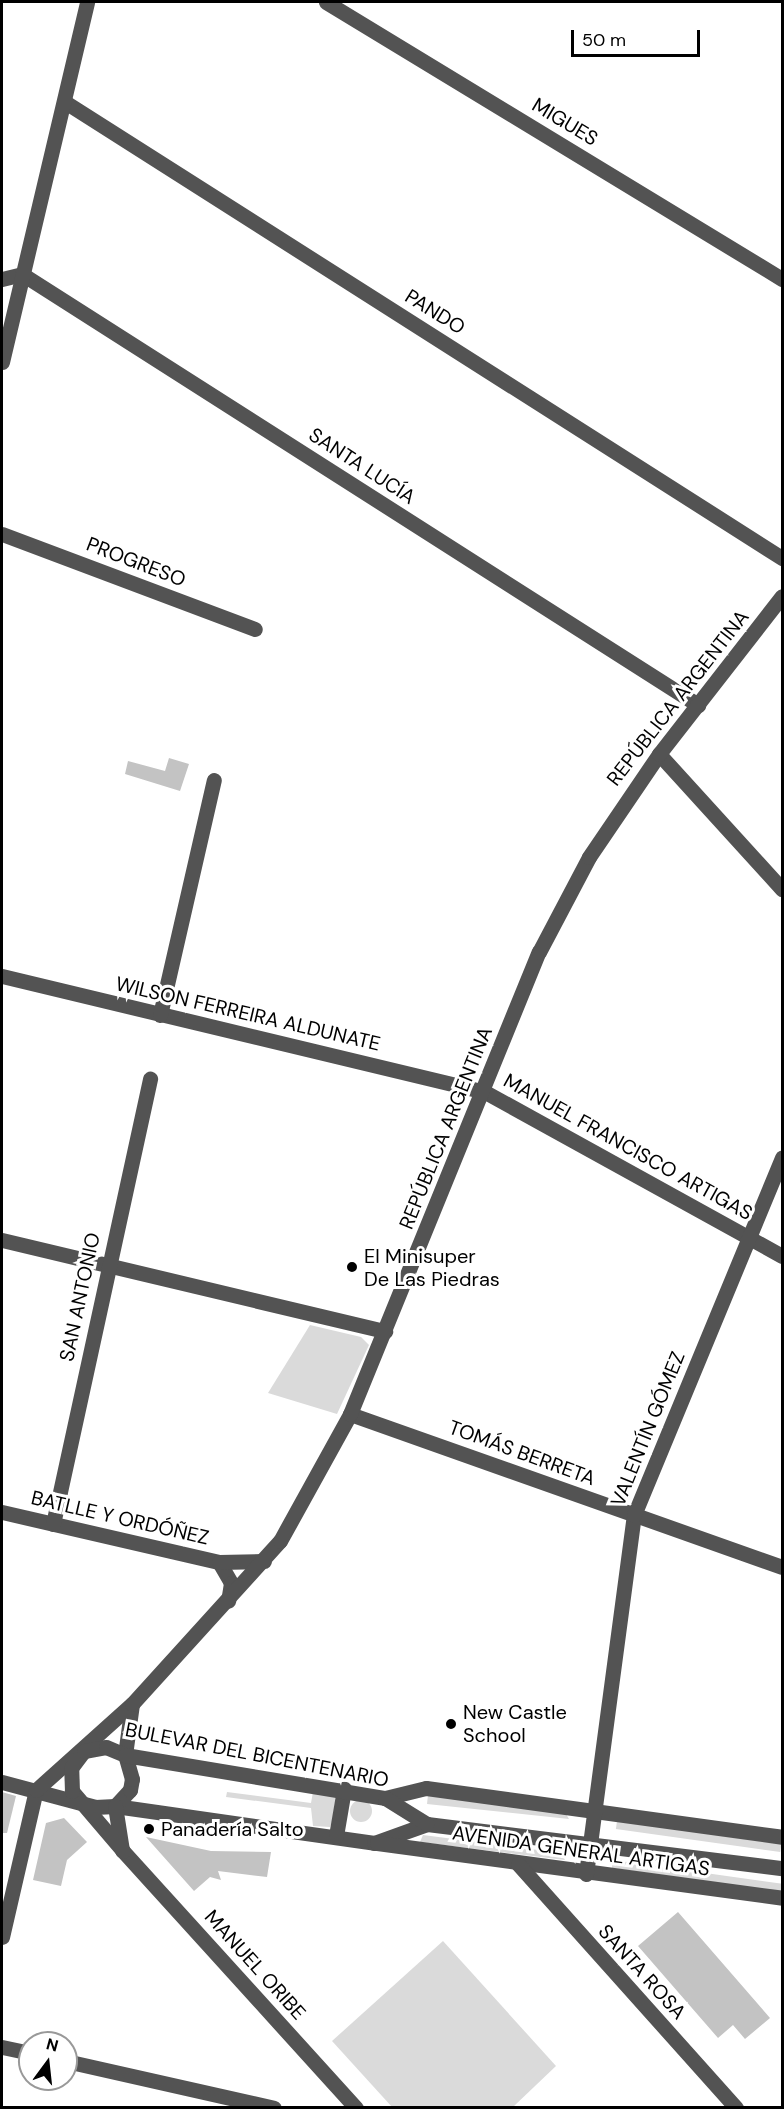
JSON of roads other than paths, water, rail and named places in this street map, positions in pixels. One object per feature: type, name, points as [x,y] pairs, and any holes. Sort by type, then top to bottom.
[{"type":"street","points":[[2,362],[87,2]]},
{"type":"street","name":"MIGUES","points":[[326,2],[783,279]]},
{"type":"street","name":"PANDO","points":[[65,102],[783,558]]},
{"type":"street","points":[[2,279],[22,274]]},
{"type":"street","name":"SANTA LUCÍA","points":[[22,274],[698,705]]},
{"type":"street","name":"PROGRESO","points":[[2,534],[255,629]]},
{"type":"street","name":"REPÚBLICA ARGENTINA","points":[[36,1790],[76,1758],[132,1704],[227,1604],[264,1561],[350,1414],[485,1092],[539,952],[589,857],[659,754],[783,596]]},
{"type":"street","points":[[659,754],[783,889]]},
{"type":"street","points":[[160,1015],[214,780]]},
{"type":"street","name":"WILSON FERREIRA ALDUNATE","points":[[2,976],[485,1092]]},
{"type":"street","name":"SAN ANTONIO","points":[[53,1524],[150,1078]]},
{"type":"street","name":"MANUEL FRANCISCO ARTIGAS","points":[[485,1092],[783,1256]]},
{"type":"street","name":"VALENTÍN GÓMEZ","points":[[586,1874],[634,1515],[783,1157]]},
{"type":"street","points":[[2,1240],[385,1331]]},
{"type":"street","name":"TOMÁS BERRETA","points":[[350,1414],[783,1567]]},
{"type":"street","name":"BATLLE Y ORDÓÑEZ","points":[[2,1512],[219,1562],[231,1583],[227,1604]]},
{"type":"street","points":[[219,1562],[264,1561]]},
{"type":"street","points":[[115,1806],[130,1790],[132,1779],[125,1755],[132,1704]]},
{"type":"street","name":"BULEVAR DEL BICENTENARIO","points":[[76,1758],[93,1747],[125,1755],[344,1789],[386,1798],[427,1824],[783,1868]]},
{"type":"street","points":[[76,1758],[70,1779],[82,1802],[123,1851]]},
{"type":"street","points":[[2,1782],[82,1802],[374,1843]]},
{"type":"street","name":"AVENIDA GENERAL ARTIGAS","points":[[386,1798],[426,1788],[783,1837]]},
{"type":"street","points":[[336,1836],[344,1789]]},
{"type":"street","points":[[2,1937],[36,1790]]},
{"type":"street","points":[[115,1806],[123,1851]]},
{"type":"street","name":"BULEVAR DEL BICENTENARIO","points":[[374,1843],[427,1824]]},
{"type":"street","name":"AVENIDA GENERAL ARTIGAS","points":[[374,1843],[586,1874],[783,1898]]},
{"type":"street","name":"MANUEL ORIBE","points":[[123,1851],[356,2108]]},
{"type":"street","name":"SANTA ROSA","points":[[518,1864],[736,2108]]},
{"type":"street","points":[[2,2047],[18,2050]]},
{"type":"street","points":[[78,2064],[274,2108]]},
{"type":"place","name":"El Minisuper De Las Piedras","points":[[352,1267]]},
{"type":"place","name":"New Castle School","points":[[451,1724]]},
{"type":"place","name":"Panadería Salto","points":[[149,1829]]}]
